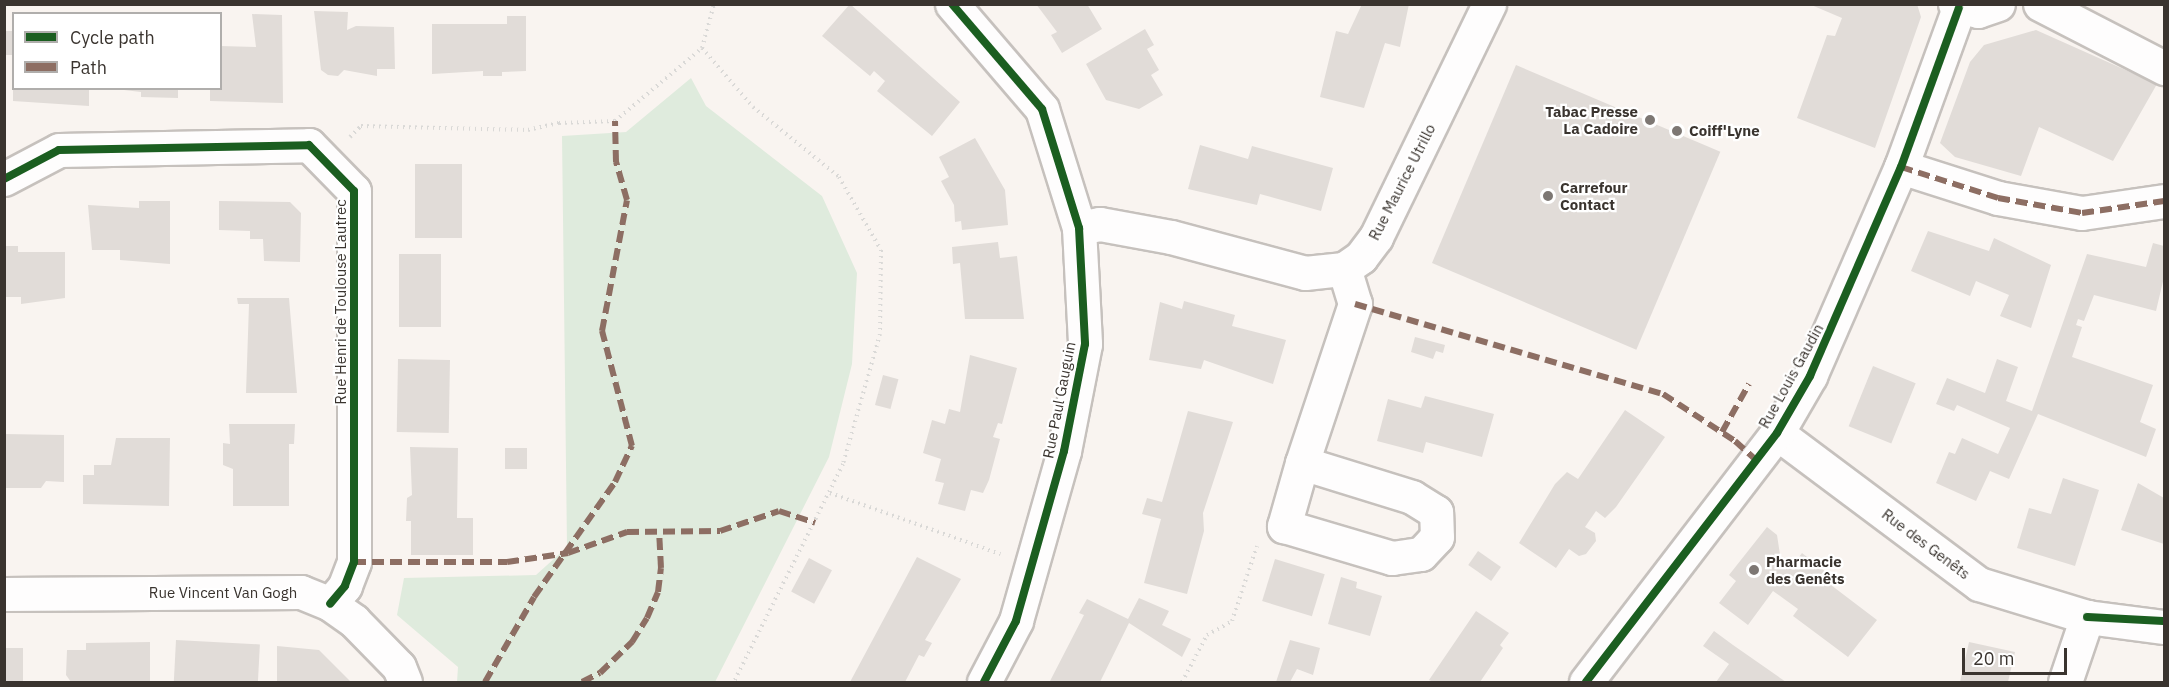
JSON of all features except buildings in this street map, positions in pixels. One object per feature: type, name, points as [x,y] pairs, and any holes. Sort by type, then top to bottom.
[{"type":"street","name":"Rue Paul Gauguin","points":[[952,4],[1042,109],[1079,228],[1085,344],[1035,566],[1016,621],[984,682]]},
{"type":"street","name":"Rue Maurice Utrillo","points":[[1344,269],[1361,257],[1376,237],[1489,4]]},
{"type":"street","points":[[1957,6],[1978,11],[1998,4]]},
{"type":"street","points":[[2040,4],[2164,68]]},
{"type":"street","name":"Rue Louis Gaudin","points":[[1586,682],[1777,433],[1844,305],[1901,167],[1957,6]]},
{"type":"street","name":"Rue Henri de Toulouse Lautrec","points":[[4,179],[59,150],[309,145],[328,160],[354,191],[354,562],[345,586],[330,604]]},
{"type":"street","points":[[1901,167],[1998,198],[2082,213],[2164,201]]},
{"type":"street","points":[[1079,228],[1100,224],[1171,237],[1305,273],[1344,269],[1354,304],[1302,463],[1284,526],[1392,558],[1421,554],[1437,537],[1436,512],[1412,497],[1302,463]]},
{"type":"street","name":"Rue des Genêts","points":[[1777,433],[1979,584],[2087,617],[2164,627]]},
{"type":"street","name":"Rue Vincent Van Gogh","points":[[4,594],[301,592],[330,604],[399,667],[405,682]]},
{"type":"street","points":[[2065,682],[2087,617]]},
{"type":"path","points":[[328,160],[361,126],[528,130],[559,123],[615,121],[702,48],[714,4]]},
{"type":"path","points":[[702,48],[753,107],[839,177],[881,250],[880,334],[843,464],[734,682]]},
{"type":"path","points":[[830,493],[1035,566]]},
{"type":"path","points":[[1182,682],[1207,635],[1232,621],[1255,547],[1284,526]]},
{"type":"green space","points":[[691,78],[706,106],[822,196],[857,273],[852,364],[829,457],[715,682],[457,682],[458,667],[397,615],[404,578],[536,575],[567,547],[562,136],[626,132]]},
{"type":"marked path","points":[[485,682],[534,597],[615,482],[632,446],[602,331],[627,200],[616,162],[615,121]]},
{"type":"marked path","points":[[1901,167],[1998,198],[2082,213],[2164,201]]},
{"type":"marked path","points":[[1355,304],[1663,394],[1735,441],[1756,460]]},
{"type":"marked path","points":[[1722,432],[1749,384]]},
{"type":"marked path","points":[[354,562],[507,562],[568,553],[627,532],[720,531],[779,511],[815,523]]},
{"type":"marked path","points":[[582,682],[600,673],[632,642],[647,618],[658,592],[661,568],[659,532]]},
{"type":"cycle path","points":[[952,4],[1042,109],[1079,228],[1085,344],[1064,451],[1016,621],[984,682]]},
{"type":"cycle path","points":[[1586,682],[1777,433],[1810,376],[1901,167],[1959,8]]},
{"type":"cycle path","points":[[4,179],[59,150],[309,145],[354,191],[354,562],[345,586],[330,604]]},
{"type":"cycle path","points":[[2087,617],[2164,621]]},
{"type":"place","name":"Tabac Presse La Cadoire","points":[[1650,120]]},
{"type":"place","name":"Coiff'Lyne","points":[[1677,131]]},
{"type":"place","name":"Carrefour Contact","points":[[1548,196]]},
{"type":"place","name":"Pharmacie des Genêts","points":[[1754,570]]}]
